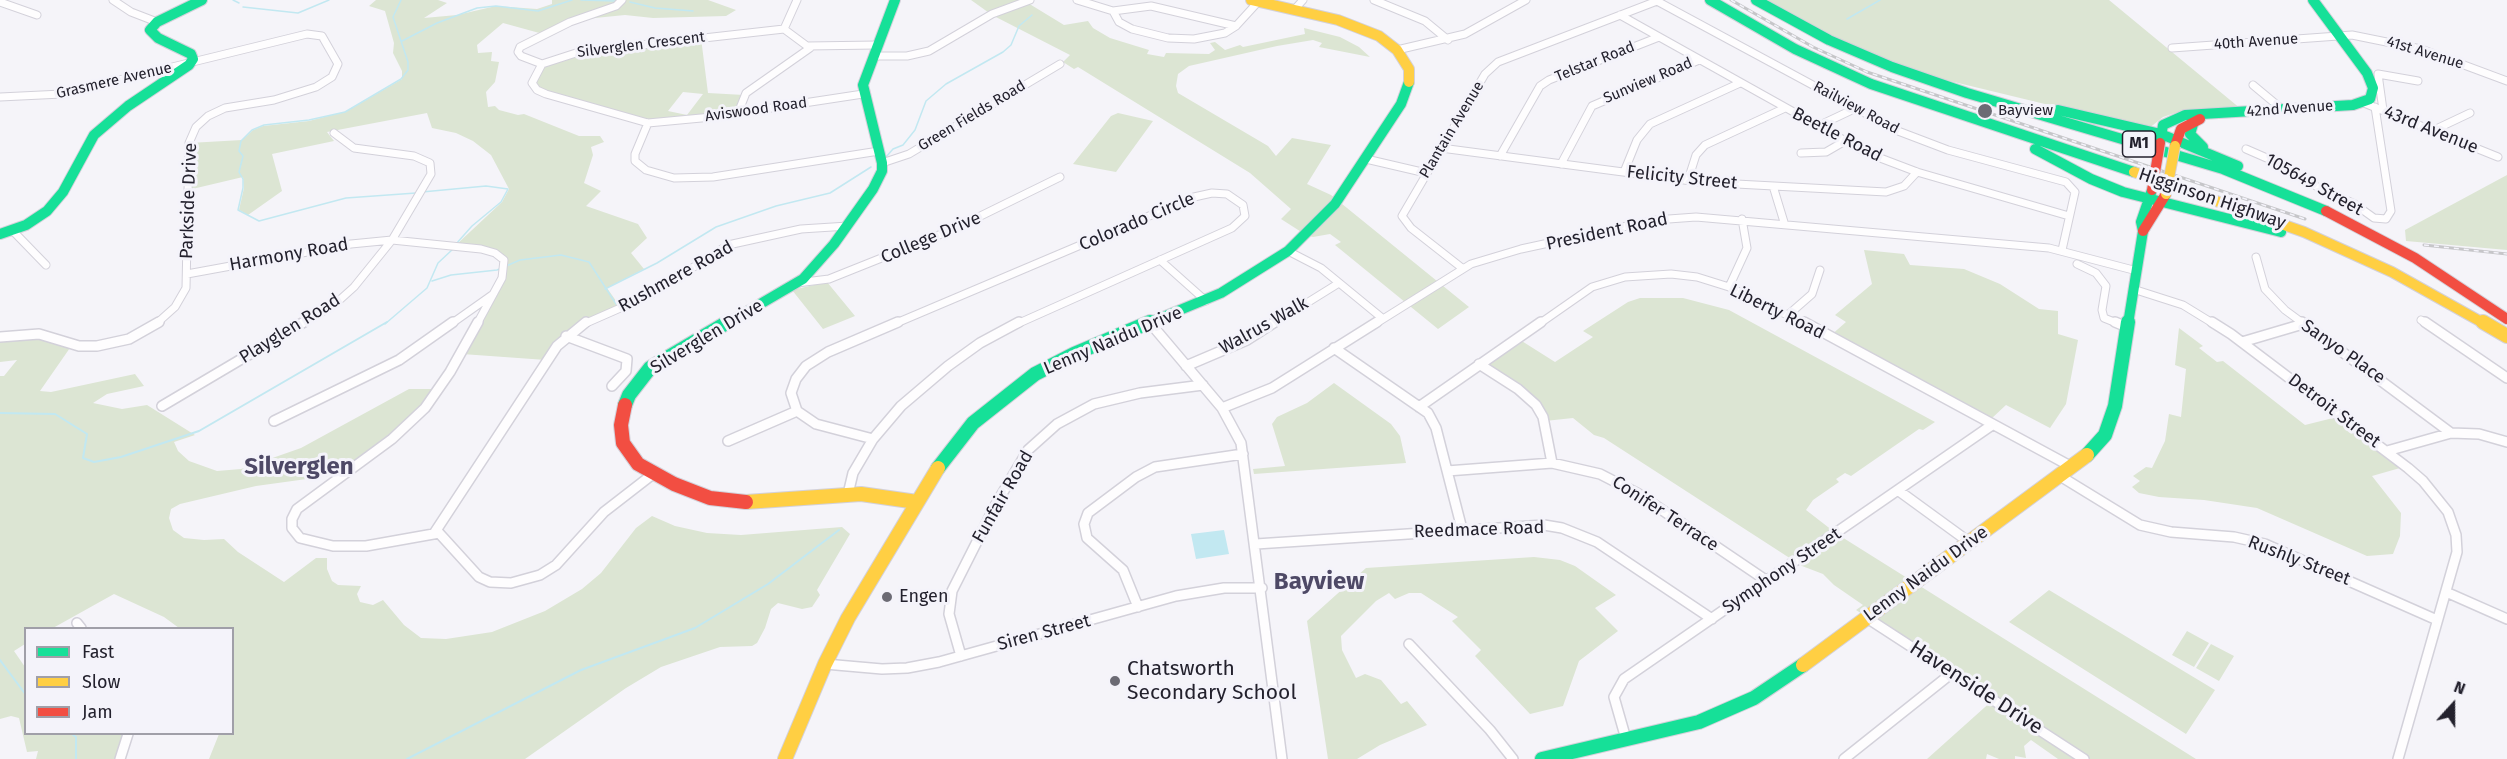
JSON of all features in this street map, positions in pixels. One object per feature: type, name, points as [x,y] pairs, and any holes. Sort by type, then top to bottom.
[{"type":"main road","points":[[6,232],[34,220],[54,204],[76,170],[86,146],[100,129],[132,103],[191,63],[191,54],[153,35],[151,28],[157,22],[202,0]]},
{"type":"main road","points":[[880,157],[863,94],[863,82],[895,0]]},
{"type":"main road","name":"Higginson Highway","points":[[1710,0],[1833,69],[1916,101],[2272,219],[2359,256],[2442,298],[2507,336]]},
{"type":"main road","name":"Higginson Highway","points":[[1756,0],[1828,40],[1927,80],[2223,169],[2310,202],[2415,258],[2507,319]]},
{"type":"main road","points":[[2313,0],[2370,79],[2374,106]]},
{"type":"main road","points":[[1255,1],[1353,24],[1379,36],[1397,50]]},
{"type":"main road","name":"Lenny Naidu Drive","points":[[785,759],[825,664],[848,618],[917,502],[956,442],[982,414],[1035,374],[1074,354],[1206,300],[1240,283],[1288,251],[1327,214],[1366,159],[1409,87],[1409,69],[1397,50]]},
{"type":"main road","points":[[1927,80],[2209,152],[2310,202]]},
{"type":"main road","points":[[1916,101],[1926,108],[2040,151],[2104,184],[2151,195],[2162,203],[2287,234],[2362,263],[2442,298]]},
{"type":"main road","name":"42nd Avenue","points":[[2160,138],[2163,125],[2171,120],[2283,110],[2374,106]]},
{"type":"main road","points":[[2176,143],[2181,129],[2204,117]]},
{"type":"main road","points":[[2204,117],[2190,130],[2192,137],[2209,152]]},
{"type":"main road","name":"Lenny Naidu Drive","points":[[1547,758],[1699,723],[1733,709],[1790,675],[2060,476],[2098,445],[2110,423],[2137,271],[2143,231],[2141,222],[2151,195],[2160,138]]},
{"type":"main road","name":"Lenny Naidu Drive","points":[[2143,231],[2162,203],[2176,143]]},
{"type":"main road","name":"Silverglen Drive","points":[[880,157],[878,181],[848,226],[816,266],[797,284],[664,358],[639,381],[623,411],[622,435],[633,459],[653,474],[697,494],[731,502],[754,503],[848,494],[870,494],[917,502]]},
{"type":"street","points":[[113,0],[131,12],[157,22]]},
{"type":"street","points":[[622,0],[616,6],[564,24],[520,47],[518,52],[523,58],[542,64],[532,82],[537,90],[648,123],[635,154],[636,161],[646,170],[674,178],[713,177],[880,157]]},
{"type":"street","points":[[797,0],[784,30],[810,48],[875,51],[907,56],[929,51],[992,14],[1030,0]]},
{"type":"street","points":[[1077,0],[1113,11],[1134,6],[1151,6],[1236,26]]},
{"type":"street","points":[[1294,10],[1303,0]]},
{"type":"street","points":[[1374,0],[1425,21],[1448,40]]},
{"type":"street","points":[[1397,50],[1448,40],[1526,0]]},
{"type":"street","points":[[1113,11],[1119,22],[1126,26],[1168,38],[1205,39],[1225,33],[1236,26],[1255,1]]},
{"type":"street","name":"Plantain Avenue","points":[[1462,268],[1404,222],[1403,212],[1485,74],[1494,65],[1656,1]]},
{"type":"street","name":"Railview Road","points":[[1656,1],[1898,131],[1948,150],[2055,178],[2071,185],[2075,192],[2069,216]]},
{"type":"street","points":[[0,2],[37,15]]},
{"type":"street","name":"Beetle Road","points":[[1620,15],[1845,141],[1917,172],[2069,216]]},
{"type":"street","name":"Silverglen Crescent","points":[[542,64],[583,51],[784,30]]},
{"type":"street","name":"Parkside Drive","points":[[0,337],[39,334],[87,346],[129,339],[152,327],[175,307],[186,288],[189,143],[196,127],[208,116],[225,108],[274,100],[316,87],[329,80],[338,68],[322,36],[316,34],[191,63]]},
{"type":"street","name":"40th Avenue","points":[[2172,48],[2340,35]]},
{"type":"street","name":"41st Avenue","points":[[2340,35],[2414,46],[2507,81]]},
{"type":"street","name":"Telstar Road","points":[[1500,156],[1540,87],[1549,80],[1659,37]]},
{"type":"street","points":[[738,113],[746,93],[810,48]]},
{"type":"street","name":"Sunview Road","points":[[1561,164],[1592,106],[1699,60]]},
{"type":"street","name":"Grasmere Avenue","points":[[0,97],[20,98],[62,94],[191,63]]},
{"type":"street","name":"Green Fields Road","points":[[880,157],[909,154],[1060,64]]},
{"type":"street","points":[[2374,106],[2384,102],[2378,74],[2418,81]]},
{"type":"street","points":[[1624,172],[1637,140],[1650,124],[1740,83]]},
{"type":"street","points":[[2253,85],[2283,110]]},
{"type":"street","name":"Aviswood Road","points":[[648,123],[738,113],[863,94]]},
{"type":"street","name":"43rd Avenue","points":[[2374,106],[2498,157]]},
{"type":"street","name":"105649 Street","points":[[2246,149],[2285,166],[2319,188],[2353,203],[2374,218],[2388,218],[2391,211],[2374,106]]},
{"type":"street","points":[[1688,180],[1696,155],[1705,145],[1785,108]]},
{"type":"street","points":[[1818,126],[1854,109]]},
{"type":"street","points":[[2434,130],[2470,113]]},
{"type":"street","name":"Playglen Road","points":[[162,406],[334,305],[354,287],[392,240],[433,169],[427,160],[354,148],[334,134]]},
{"type":"street","points":[[1800,153],[1826,152],[1845,141]]},
{"type":"street","name":"Felicity Street","points":[[1441,148],[1688,180],[1886,192],[1904,186],[1917,172]]},
{"type":"street","points":[[1366,159],[1426,173]]},
{"type":"street","name":"College Drive","points":[[797,284],[826,280],[945,233],[1060,177]]},
{"type":"street","points":[[1773,186],[1784,222]]},
{"type":"street","name":"Colorado Circle","points":[[797,411],[791,398],[793,384],[806,366],[828,352],[1205,193],[1227,194],[1244,205],[1245,216],[1232,228],[1030,317],[981,344],[918,390],[873,439],[853,473],[848,494]]},
{"type":"street","points":[[2062,250],[2069,216]]},
{"type":"street","name":"President Road","points":[[1222,408],[1272,388],[1462,268],[1521,249],[1655,220],[1683,217],[1784,222],[2062,250],[2137,271]]},
{"type":"street","points":[[1729,287],[1747,248],[1742,219]]},
{"type":"street","name":"Rushmere Road","points":[[435,532],[534,378],[566,336],[585,323],[650,295],[728,245],[801,229],[848,226]]},
{"type":"street","points":[[6,232],[46,265]]},
{"type":"street","name":"Harmony Road","points":[[187,274],[351,244],[392,240],[461,245],[495,253],[502,258],[504,268],[495,292]]},
{"type":"street","points":[[1288,251],[1317,265],[1382,318]]},
{"type":"street","name":"Sanyo Place","points":[[2256,257],[2265,289],[2285,310],[2388,384],[2451,433]]},
{"type":"street","points":[[1160,260],[1206,300]]},
{"type":"street","points":[[2077,264],[2096,273],[2106,286],[2103,317],[2127,327]]},
{"type":"street","points":[[1788,315],[1812,294],[1820,270]]},
{"type":"street","name":"Liberty Road","points":[[1419,406],[1584,292],[1604,282],[1637,275],[1664,274],[1696,278],[1729,287],[1788,315],[2072,467]]},
{"type":"street","name":"Walrus Walk","points":[[1186,366],[1246,340],[1339,283]]},
{"type":"street","name":"Detroit Street","points":[[2133,289],[2195,311],[2242,342],[2423,481],[2440,500],[2451,519],[2458,544],[2398,759]]},
{"type":"street","points":[[274,421],[399,360],[495,292]]},
{"type":"street","points":[[495,292],[450,372],[425,408],[392,439],[301,505],[294,514],[292,524],[300,538],[333,546],[378,544],[435,532],[443,535],[474,572],[484,580],[500,583],[525,580],[549,570],[565,558],[604,512],[653,474]]},
{"type":"street","points":[[2421,320],[2507,378]]},
{"type":"street","points":[[1150,324],[1222,408],[1234,426],[1244,454],[1282,759]]},
{"type":"street","points":[[2242,342],[2303,324]]},
{"type":"street","points":[[566,336],[627,359],[626,371],[612,386]]},
{"type":"street","points":[[1334,348],[1428,413],[1436,428],[1462,529]]},
{"type":"street","points":[[1479,364],[1518,389],[1536,405],[1543,417],[1551,463]]},
{"type":"street","name":"Funfair Road","points":[[961,656],[949,614],[952,591],[996,504],[1028,450],[1057,424],[1094,404],[1140,393],[1203,385]]},
{"type":"street","points":[[728,441],[797,411],[816,424],[873,439]]},
{"type":"street","name":"Symphony Street","points":[[1626,739],[1615,707],[1615,693],[1620,684],[1992,425]]},
{"type":"street","points":[[2387,452],[2451,433],[2479,434],[2507,442]]},
{"type":"street","points":[[1138,607],[1123,570],[1087,538],[1084,524],[1088,513],[1136,477],[1155,467],[1244,454]]},
{"type":"street","name":"Conifer Terrace","points":[[1447,471],[1551,463],[1584,468],[1617,482],[1767,581]]},
{"type":"street","name":"Rushly Street","points":[[2060,476],[2140,525],[2171,532],[2234,537],[2265,544],[2437,620]]},
{"type":"street","points":[[1899,491],[1969,542]]},
{"type":"street","name":"Reedmace Road","points":[[1256,544],[1544,525],[1582,535],[1614,552],[1712,619]]},
{"type":"street","name":"Siren Street","points":[[825,664],[897,669],[925,665],[1199,591],[1262,588]]},
{"type":"street","points":[[2446,592],[2507,619]]},
{"type":"street","name":"Havenside Drive","points":[[1867,618],[2084,759]]},
{"type":"street","points":[[1409,644],[1490,730],[1513,759]]},
{"type":"street","points":[[1844,759],[1952,673]]},
{"type":"street","points":[[120,759],[128,735]]},
{"type":"green space","points":[[376,0],[438,0],[447,3],[424,18],[457,15],[496,6],[537,9],[552,4],[552,0],[708,0],[736,10],[726,16],[653,18],[625,15],[575,20],[543,34],[503,23],[477,45],[478,53],[492,52],[491,61],[499,62],[495,82],[486,92],[488,107],[495,106],[499,110],[518,115],[524,114],[579,136],[600,136],[604,142],[591,147],[593,155],[584,183],[601,191],[586,206],[638,224],[647,238],[631,253],[644,269],[607,288],[621,308],[593,319],[546,360],[462,354],[502,278],[505,260],[456,245],[502,202],[509,189],[491,155],[473,141],[456,133],[432,128],[427,113],[327,132],[334,141],[272,154],[282,191],[248,215],[239,210],[244,188],[243,177],[188,190],[189,143],[242,140],[253,130],[263,126],[309,121],[347,111],[402,79],[402,71],[393,53],[394,43],[385,11],[369,6]]},
{"type":"green space","points":[[971,0],[1023,0],[1064,25],[1088,21],[1093,28],[1110,38],[1149,50],[1147,54],[1164,57],[1166,53],[1209,54],[1215,50],[1210,43],[1215,42],[1225,50],[1240,45],[1243,47],[1305,34],[1304,28],[1340,37],[1359,47],[1370,57],[1319,47],[1322,43],[1313,40],[1277,46],[1189,66],[1178,74],[1176,86],[1178,93],[1268,146],[1276,156],[1292,138],[1331,145],[1307,184],[1331,195],[1469,307],[1438,329],[1335,245],[1341,242],[1330,234],[1313,237],[1306,235],[1281,219],[1291,209],[1250,173],[1078,67],[1074,69],[1063,62],[1070,55],[992,15]]},
{"type":"green space","points":[[1761,0],[2109,0],[2241,109],[2178,112],[2163,117],[2148,129],[1901,67],[1839,42]]},
{"type":"green space","points":[[701,38],[708,93],[744,95],[738,113],[648,123],[535,89],[536,70],[570,53]],"holes":[[[683,92],[703,94],[687,115],[668,111]]]},
{"type":"green space","points":[[1118,113],[1153,121],[1116,172],[1073,164],[1111,116]]},
{"type":"green space","points":[[2507,175],[2507,250],[2406,241],[2405,230]]},
{"type":"green space","points":[[1864,250],[1904,254],[1910,265],[1964,269],[2000,284],[2039,309],[2058,311],[2058,334],[2078,340],[2066,404],[2050,428],[2006,405],[1991,419],[1829,337],[1846,322],[1835,315],[1872,284]]},
{"type":"green space","points":[[827,282],[855,316],[823,329],[792,290]]},
{"type":"green space","points":[[1640,298],[1683,298],[1729,310],[1935,422],[1923,430],[1919,429],[1851,476],[1845,473],[1836,479],[1839,482],[1813,500],[1806,510],[1837,534],[2196,759],[2058,759],[2031,740],[2024,746],[2026,758],[2015,756],[2015,759],[1999,759],[1987,754],[1986,759],[1927,759],[1994,699],[1856,610],[1863,605],[1834,585],[1823,574],[1802,566],[1604,438],[1594,435],[1573,418],[1545,421],[1536,405],[1479,364],[1517,338],[1555,362],[1593,337],[1583,331],[1628,302]]},
{"type":"green space","points":[[2179,328],[2203,346],[2199,348],[2217,362],[2223,361],[2305,425],[2341,416],[2407,466],[2372,476],[2401,513],[2400,536],[2393,554],[2367,556],[2257,508],[2204,500],[2159,497],[2139,493],[2132,487],[2140,481],[2133,476],[2146,467],[2152,468],[2165,441],[2169,414],[2181,417],[2186,369],[2175,365]]},
{"type":"green space","points":[[33,334],[72,345],[40,391],[51,392],[135,374],[144,386],[107,394],[93,403],[122,409],[147,405],[195,435],[174,442],[178,451],[189,461],[217,471],[241,469],[301,448],[409,389],[439,389],[425,408],[343,474],[256,486],[180,504],[171,509],[169,518],[173,530],[184,538],[224,539],[238,552],[284,582],[316,558],[327,558],[327,569],[332,581],[338,585],[361,586],[357,594],[360,602],[373,605],[383,600],[404,625],[421,638],[446,639],[492,632],[545,611],[582,589],[601,573],[636,528],[652,516],[675,526],[707,533],[741,535],[842,527],[850,534],[817,590],[820,595],[812,607],[802,609],[778,603],[771,609],[757,643],[752,646],[720,647],[661,667],[626,688],[525,759],[209,759],[219,735],[234,735],[234,627],[178,627],[164,617],[114,594],[55,627],[24,627],[24,645],[14,651],[24,666],[24,735],[127,735],[120,759],[36,759],[38,751],[27,752],[19,718],[11,716],[0,719],[0,376],[4,376],[17,360],[0,362],[0,337]]},
{"type":"green space","points":[[1334,383],[1391,424],[1400,436],[1406,463],[1254,474],[1253,469],[1285,466],[1272,424],[1277,417],[1307,403]]},
{"type":"green space","points":[[1534,557],[1560,560],[1575,566],[1616,595],[1595,608],[1618,631],[1579,661],[1563,706],[1530,714],[1475,656],[1481,650],[1452,621],[1458,617],[1421,593],[1409,593],[1395,599],[1389,593],[1376,601],[1341,636],[1342,650],[1356,678],[1365,674],[1381,680],[1401,704],[1407,701],[1427,725],[1380,745],[1357,759],[1328,759],[1307,621],[1366,568]]},
{"type":"green space","points":[[2049,590],[2215,690],[2186,734],[2009,622]]},
{"type":"green space","points":[[2187,631],[2209,643],[2194,667],[2172,655]]},
{"type":"green space","points":[[2211,644],[2234,656],[2219,681],[2196,668]]},
{"type":"water","points":[[1224,530],[1229,554],[1196,559],[1191,534]]},
{"type":"waterway","points":[[233,0],[239,3]]},
{"type":"waterway","points":[[243,7],[298,13],[329,0]]},
{"type":"waterway","points":[[401,0],[393,17],[408,62],[408,70],[401,79],[345,112],[309,120],[264,125],[252,130],[241,141],[239,151],[243,156],[239,172],[243,179],[243,188],[238,210],[259,221],[346,198],[416,193]]},
{"type":"waterway","points":[[402,41],[437,23],[477,8],[496,6],[538,11],[572,0]]},
{"type":"waterway","points":[[581,0],[615,1]]},
{"type":"waterway","points":[[1847,19],[1880,0]]},
{"type":"waterway","points":[[630,2],[655,8],[693,11]]},
{"type":"waterway","points":[[886,157],[893,149],[903,145],[915,130],[926,101],[946,84],[1003,52],[1011,45],[1019,26],[1032,15]]},
{"type":"waterway","points":[[606,288],[657,263],[716,227],[776,206],[830,193],[871,167]]},
{"type":"waterway","points":[[422,192],[486,186],[508,189],[501,202],[472,226],[456,244]]},
{"type":"waterway","points":[[385,324],[427,288],[438,263],[453,249]]},
{"type":"waterway","points":[[432,281],[451,275],[497,270],[520,260],[561,255],[589,262],[606,288]]},
{"type":"waterway","points":[[606,288],[616,304]]},
{"type":"waterway","points":[[0,413],[55,414],[87,434],[83,458],[94,462],[121,457],[199,431],[387,322]]},
{"type":"waterway","points":[[407,759],[581,670],[695,628],[768,584],[839,530]]},
{"type":"waterway","points":[[0,660],[24,692]]},
{"type":"waterway","points":[[73,735],[76,737],[76,759]]},
{"type":"railway","points":[[1731,0],[1813,47],[1867,72],[2305,219]]},
{"type":"railway","points":[[2424,245],[2507,254]]},
{"type":"traffic: fast","points":[[0,234],[26,225],[47,211],[63,192],[94,135],[128,106],[189,65],[193,59],[191,54],[158,38],[150,30],[157,22],[202,0]]},
{"type":"traffic: fast","points":[[625,405],[629,395],[650,368],[803,279],[834,244],[873,189],[882,171],[882,163],[863,85],[895,0]]},
{"type":"traffic: fast","points":[[1710,0],[1795,49],[1871,84],[2134,172]]},
{"type":"traffic: fast","points":[[1756,0],[1829,40],[1892,67],[1967,93],[2223,169],[2326,211]]},
{"type":"traffic: fast","points":[[2160,143],[2163,125],[2185,115],[2353,105],[2370,99],[2373,88],[2367,73],[2313,0]]},
{"type":"traffic: fast","points":[[938,468],[973,423],[1035,374],[1074,354],[1221,293],[1288,251],[1335,204],[1401,104],[1409,82]]},
{"type":"traffic: fast","points":[[2058,110],[2161,134],[2238,166]]},
{"type":"traffic: fast","points":[[2194,121],[2190,134],[2203,147]]},
{"type":"traffic: fast","points":[[2035,149],[2091,179],[2123,192],[2281,232]]},
{"type":"traffic: fast","points":[[2087,455],[2105,435],[2115,406],[2143,231],[2141,222],[2152,190]]},
{"type":"traffic: fast","points":[[1542,759],[1699,722],[1754,698],[1803,665]]},
{"type":"traffic: slow","points":[[1251,0],[1338,20],[1379,36],[1397,50],[1409,69],[1409,82]]},
{"type":"traffic: slow","points":[[2166,194],[2175,146]]},
{"type":"traffic: slow","points":[[2134,172],[2304,232],[2392,272],[2507,336]]},
{"type":"traffic: slow","points":[[1803,665],[2087,455]]},
{"type":"traffic: slow","points":[[785,759],[825,664],[848,618],[938,468]]},
{"type":"traffic: slow","points":[[746,502],[861,494],[917,502]]},
{"type":"traffic: jam","points":[[2175,146],[2181,129],[2200,119]]},
{"type":"traffic: jam","points":[[2152,190],[2160,143]]},
{"type":"traffic: jam","points":[[2143,231],[2166,194]]},
{"type":"traffic: jam","points":[[2326,211],[2415,258],[2507,319]]},
{"type":"traffic: jam","points":[[625,405],[621,425],[623,443],[638,464],[674,484],[710,498],[746,502]]},
{"type":"place","name":"Bayview","points":[[1985,111]]},
{"type":"place","name":"Engen","points":[[887,597]]},
{"type":"place","name":"Chatsworth Secondary School","points":[[1115,681]]},
{"type":"district","name":"Silverglen","points":[[299,467]]},
{"type":"district","name":"Bayview","points":[[1319,582]]}]
